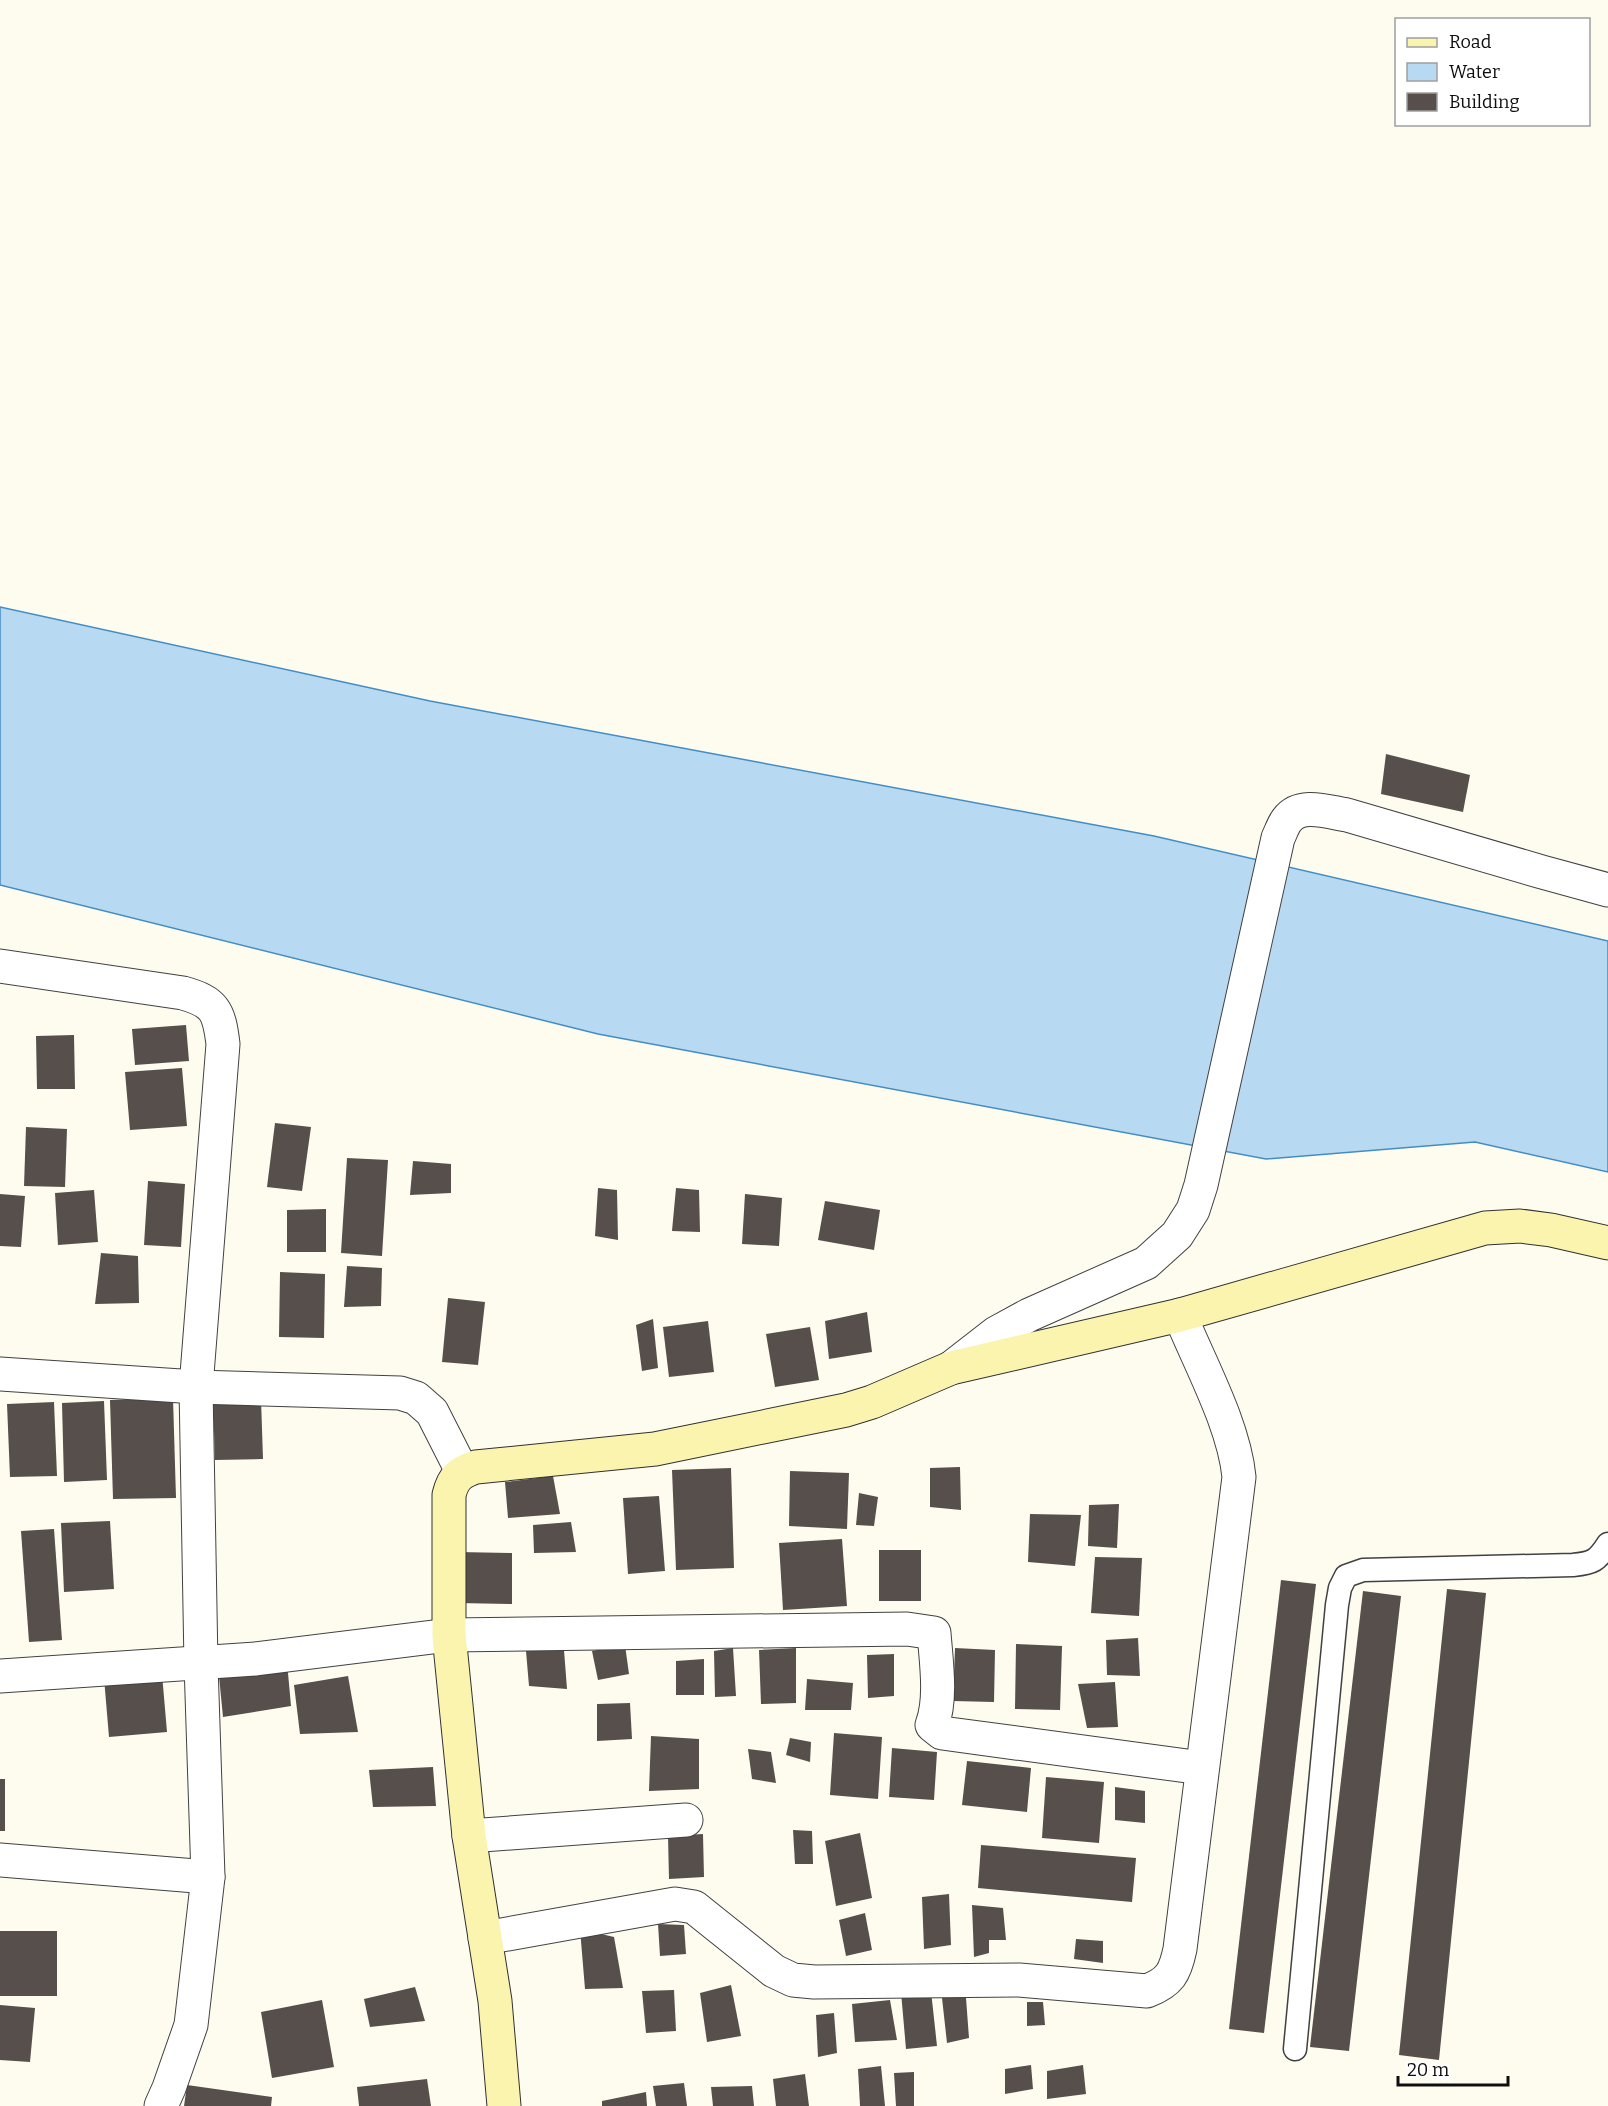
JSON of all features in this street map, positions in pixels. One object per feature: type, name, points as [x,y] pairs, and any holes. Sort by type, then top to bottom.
[{"type":"main road","points":[[504,2106],[495,2001],[469,1836],[449,1635],[450,1495],[452,1482],[462,1471],[476,1467],[655,1449],[835,1412],[872,1402],[951,1368],[1180,1315],[1485,1228],[1520,1226],[1551,1230],[1608,1243]]},
{"type":"street","points":[[951,1368],[996,1333],[1012,1324],[1146,1263],[1177,1235],[1193,1209],[1201,1185],[1278,837],[1288,818],[1299,811],[1335,813],[1608,890]]},
{"type":"street","points":[[0,966],[183,993],[202,998],[215,1010],[221,1025],[223,1044],[196,1387],[208,1877],[191,2025],[161,2106]]},
{"type":"street","points":[[484,1938],[675,1905],[694,1907],[774,1971],[793,1980],[814,1982],[1018,1980],[1147,1990],[1164,1984],[1176,1967],[1239,1477],[1237,1456],[1228,1429],[1180,1315]]},
{"type":"street","points":[[0,1374],[196,1387],[400,1393],[416,1398],[432,1412],[462,1471]]},
{"type":"street","points":[[0,1676],[256,1659],[449,1635],[907,1629],[934,1633],[937,1671],[935,1717],[932,1725],[942,1733],[1202,1768]]},
{"type":"street","points":[[469,1836],[686,1820]]},
{"type":"street","points":[[0,1860],[208,1877]]},
{"type":"lane","points":[[1295,2049],[1337,1605],[1340,1588],[1346,1576],[1363,1570],[1573,1565],[1588,1563],[1599,1558],[1608,1544]]},
{"type":"water","points":[[0,607],[430,701],[1154,836],[1608,941],[1608,1172],[1475,1142],[1266,1159],[598,1034],[0,885]]},
{"type":"building","points":[[1386,754],[1470,775],[1463,812],[1381,794]]},
{"type":"building","points":[[186,1025],[189,1061],[135,1065],[132,1029]]},
{"type":"building","points":[[74,1035],[75,1089],[37,1089],[36,1036]]},
{"type":"building","points":[[182,1068],[187,1126],[130,1130],[125,1072]]},
{"type":"building","points":[[275,1123],[311,1127],[302,1191],[267,1187]]},
{"type":"building","points":[[26,1127],[67,1129],[65,1187],[24,1186]]},
{"type":"building","points":[[347,1158],[388,1160],[382,1256],[341,1253]]},
{"type":"building","points":[[413,1161],[451,1164],[451,1193],[410,1195]]},
{"type":"building","points":[[148,1181],[185,1184],[181,1247],[144,1245]]},
{"type":"building","points":[[598,1188],[617,1190],[618,1240],[595,1236]]},
{"type":"building","points":[[676,1188],[699,1190],[700,1232],[672,1231]]},
{"type":"building","points":[[94,1190],[98,1242],[58,1245],[55,1193]]},
{"type":"building","points":[[0,1194],[25,1196],[21,1247],[0,1246]]},
{"type":"building","points":[[745,1194],[782,1198],[779,1246],[742,1244]]},
{"type":"building","points":[[825,1201],[880,1210],[874,1250],[818,1240]]},
{"type":"building","points":[[326,1209],[326,1252],[287,1252],[287,1210]]},
{"type":"building","points":[[101,1253],[138,1256],[139,1303],[95,1304]]},
{"type":"building","points":[[347,1266],[382,1268],[381,1306],[344,1307]]},
{"type":"building","points":[[280,1272],[325,1274],[324,1338],[279,1337]]},
{"type":"building","points":[[448,1298],[485,1302],[478,1365],[442,1362]]},
{"type":"building","points":[[867,1312],[872,1352],[829,1359],[825,1321]]},
{"type":"building","points":[[653,1319],[658,1368],[642,1371],[636,1325]]},
{"type":"building","points":[[708,1321],[714,1372],[669,1377],[663,1327]]},
{"type":"building","points":[[810,1327],[819,1380],[775,1387],[766,1334]]},
{"type":"building","points":[[173,1398],[176,1498],[113,1499],[110,1400]]},
{"type":"building","points":[[261,1399],[263,1459],[215,1460],[213,1400]]},
{"type":"building","points":[[104,1401],[107,1480],[64,1482],[62,1403]]},
{"type":"building","points":[[54,1402],[57,1476],[10,1477],[7,1404]]},
{"type":"building","points":[[960,1467],[961,1510],[930,1507],[930,1468]]},
{"type":"building","points":[[731,1468],[734,1568],[676,1570],[672,1470]]},
{"type":"building","points":[[790,1471],[849,1473],[847,1529],[789,1526]]},
{"type":"building","points":[[553,1476],[560,1514],[508,1518],[505,1482]]},
{"type":"building","points":[[859,1493],[878,1497],[874,1526],[856,1525]]},
{"type":"building","points":[[659,1496],[665,1571],[628,1574],[623,1498]]},
{"type":"building","points":[[1119,1504],[1117,1548],[1088,1546],[1089,1505]]},
{"type":"building","points":[[1030,1514],[1081,1515],[1075,1566],[1028,1562]]},
{"type":"building","points":[[110,1521],[114,1589],[64,1592],[61,1523]]},
{"type":"building","points":[[571,1522],[576,1552],[534,1553],[533,1525]]},
{"type":"building","points":[[54,1529],[62,1640],[29,1642],[21,1531]]},
{"type":"building","points":[[842,1539],[847,1606],[783,1610],[779,1543]]},
{"type":"building","points":[[879,1550],[921,1550],[921,1601],[879,1601]]},
{"type":"building","points":[[458,1552],[512,1553],[512,1604],[457,1603]]},
{"type":"building","points":[[1095,1557],[1142,1558],[1139,1616],[1091,1613]]},
{"type":"building","points":[[1281,1580],[1316,1584],[1264,2033],[1229,2029]]},
{"type":"building","points":[[1447,1589],[1486,1593],[1439,2060],[1399,2055]]},
{"type":"building","points":[[1363,1591],[1401,1596],[1349,2051],[1310,2047]]},
{"type":"building","points":[[1138,1638],[1140,1676],[1107,1675],[1106,1640]]},
{"type":"building","points":[[1016,1644],[1062,1646],[1060,1710],[1015,1709]]},
{"type":"building","points":[[625,1645],[629,1674],[598,1680],[592,1651]]},
{"type":"building","points":[[733,1648],[736,1696],[715,1697],[714,1651]]},
{"type":"building","points":[[796,1648],[796,1703],[761,1704],[759,1650]]},
{"type":"building","points":[[955,1648],[995,1650],[994,1702],[953,1701]]},
{"type":"building","points":[[564,1650],[567,1689],[529,1686],[526,1651]]},
{"type":"building","points":[[894,1654],[894,1696],[868,1698],[867,1655]]},
{"type":"building","points":[[704,1659],[704,1695],[676,1695],[676,1661]]},
{"type":"building","points":[[287,1662],[291,1706],[223,1717],[218,1666]]},
{"type":"building","points":[[162,1674],[167,1732],[109,1737],[104,1678]]},
{"type":"building","points":[[348,1676],[358,1732],[300,1734],[294,1685]]},
{"type":"building","points":[[807,1679],[853,1683],[851,1710],[805,1710]]},
{"type":"building","points":[[1115,1682],[1118,1727],[1087,1728],[1078,1684]]},
{"type":"building","points":[[630,1703],[632,1739],[597,1741],[597,1704]]},
{"type":"building","points":[[834,1733],[882,1737],[878,1799],[830,1795]]},
{"type":"building","points":[[651,1736],[699,1739],[699,1789],[649,1791]]},
{"type":"building","points":[[790,1738],[811,1742],[810,1762],[786,1755]]},
{"type":"building","points":[[892,1748],[937,1752],[934,1800],[889,1797]]},
{"type":"building","points":[[748,1749],[771,1752],[776,1783],[752,1779]]},
{"type":"building","points":[[967,1761],[1031,1768],[1027,1812],[962,1805]]},
{"type":"building","points":[[433,1767],[436,1806],[373,1807],[369,1770]]},
{"type":"building","points":[[1046,1777],[1104,1782],[1099,1843],[1042,1838]]},
{"type":"building","points":[[0,1779],[5,1779],[5,1831],[0,1831]]},
{"type":"building","points":[[1115,1787],[1145,1791],[1145,1823],[1115,1820]]},
{"type":"building","points":[[793,1830],[812,1831],[813,1864],[795,1864]]},
{"type":"building","points":[[860,1833],[872,1898],[836,1906],[825,1841]]},
{"type":"building","points":[[703,1834],[704,1877],[669,1879],[668,1836]]},
{"type":"building","points":[[981,1845],[1136,1858],[1132,1902],[978,1888]]},
{"type":"building","points":[[949,1894],[951,1945],[924,1949],[922,1897]]},
{"type":"building","points":[[972,1905],[1003,1908],[1006,1940],[989,1940],[989,1953],[974,1957]]},
{"type":"building","points":[[865,1913],[872,1950],[846,1956],[839,1920]]},
{"type":"building","points":[[658,1924],[684,1925],[686,1954],[660,1956]]},
{"type":"building","points":[[580,1929],[614,1937],[623,1988],[585,1989]]},
{"type":"building","points":[[0,1931],[57,1931],[57,1996],[0,1996]]},
{"type":"building","points":[[1076,1939],[1103,1941],[1103,1963],[1074,1959]]},
{"type":"building","points":[[731,1985],[741,2036],[707,2042],[700,1993]]},
{"type":"building","points":[[415,1987],[425,2021],[370,2027],[364,1999]]},
{"type":"building","points":[[674,1990],[676,2031],[646,2033],[642,1991]]},
{"type":"building","points":[[931,1991],[937,2046],[906,2049],[901,1992]]},
{"type":"building","points":[[942,1998],[966,1998],[969,2038],[947,2043]]},
{"type":"building","points":[[322,2000],[334,2067],[272,2078],[261,2012]]},
{"type":"building","points":[[890,2000],[897,2040],[855,2042],[852,2004]]},
{"type":"building","points":[[1027,2002],[1043,2002],[1045,2025],[1027,2026]]},
{"type":"building","points":[[0,2005],[35,2008],[30,2062],[0,2060]]},
{"type":"building","points":[[834,2013],[837,2053],[818,2057],[816,2015]]},
{"type":"building","points":[[1031,2065],[1033,2089],[1005,2094],[1005,2069]]},
{"type":"building","points":[[1083,2065],[1086,2094],[1047,2099],[1047,2071]]},
{"type":"building","points":[[881,2066],[885,2106],[860,2106],[858,2069]]},
{"type":"building","points":[[914,2072],[914,2106],[896,2106],[894,2073]]},
{"type":"building","points":[[805,2074],[809,2106],[776,2106],[773,2079]]},
{"type":"building","points":[[427,2079],[431,2106],[359,2106],[357,2087]]},
{"type":"building","points":[[684,2083],[687,2106],[656,2106],[653,2086]]},
{"type":"building","points":[[187,2085],[272,2097],[271,2106],[184,2106]]},
{"type":"building","points":[[752,2086],[754,2106],[713,2106],[711,2087]]},
{"type":"building","points":[[646,2092],[647,2106],[602,2106],[602,2101]]}]
